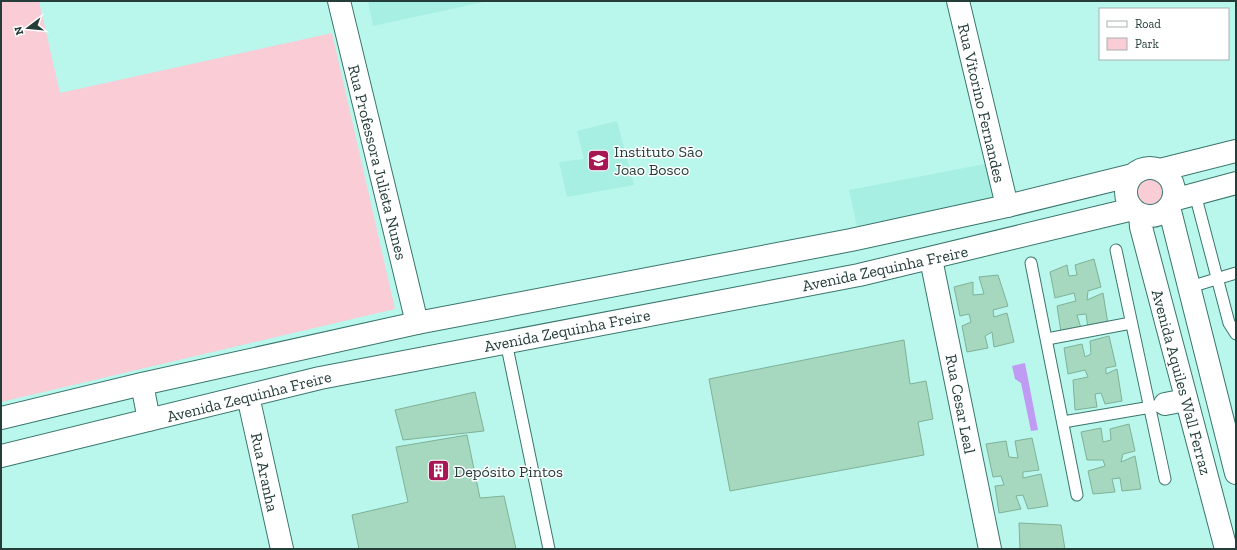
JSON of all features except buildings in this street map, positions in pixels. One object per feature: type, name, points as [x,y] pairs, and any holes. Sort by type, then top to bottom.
[{"type":"main road","name":"Rua Professora Julieta Nunes","points":[[339,1],[417,323]]},
{"type":"main road","name":"Rua Vitorino Fernandes","points":[[958,1],[1007,206]]},
{"type":"main road","points":[[1236,151],[1160,170],[1146,168],[1133,175],[1129,181],[1126,195],[1136,211],[1156,216],[1171,204],[1195,194],[1236,182]]},
{"type":"main road","points":[[1160,170],[1171,179],[1174,186],[1171,204]]},
{"type":"main road","name":"Avenida Zequinha Freire","points":[[1,418],[142,384],[417,323],[851,240],[1007,206],[1133,175]]},
{"type":"main road","name":"Avenida Aquiles Wall Ferraz","points":[[1171,204],[1236,473]]},
{"type":"main road","name":"Avenida Zequinha Freire","points":[[1,456],[320,378],[859,275],[1136,211]]},
{"type":"main road","name":"Avenida Aquiles Wall Ferraz","points":[[1136,211],[1226,549]]},
{"type":"main road","name":"Rua Cesar Leal","points":[[931,259],[990,549]]},
{"type":"main road","points":[[142,384],[149,420]]},
{"type":"main road","name":"Rua Aranha","points":[[248,396],[282,549]]},
{"type":"main road","points":[[1157,406],[1186,400]]},
{"type":"lane","points":[[1195,194],[1216,279],[1229,322],[1236,334]]},
{"type":"lane","points":[[1116,250],[1131,323],[1157,406],[1165,479]]},
{"type":"lane","points":[[1031,263],[1077,495]]},
{"type":"lane","points":[[1190,287],[1236,273]]},
{"type":"lane","points":[[1046,339],[1131,323]]},
{"type":"lane","points":[[506,342],[549,549]]},
{"type":"lane","points":[[1063,422],[1157,406]]},
{"type":"shaded area","points":[[368,1],[488,1],[373,26]]},
{"type":"shaded area","name":"Instituto São Joao Bosco","points":[[617,121],[634,185],[567,197],[559,162],[584,159],[577,131]]},
{"type":"shaded area","points":[[985,164],[995,199],[857,226],[849,190]]},
{"type":"shaded area","points":[[1025,363],[1038,430],[1031,431],[1021,383],[1015,379],[1012,366]]},
{"type":"green space","points":[[1,1],[39,1],[60,93],[332,33],[395,309],[1,402]]},
{"type":"green space","points":[[1155,174],[1164,179],[1168,185],[1168,199],[1164,205],[1155,210],[1147,210],[1138,205],[1134,199],[1133,188],[1138,179],[1144,175]]},
{"type":"place","name":"Instituto São Joao Bosco","points":[[599,160]]},
{"type":"place","name":"Depósito Pintos","points":[[438,471]]}]
